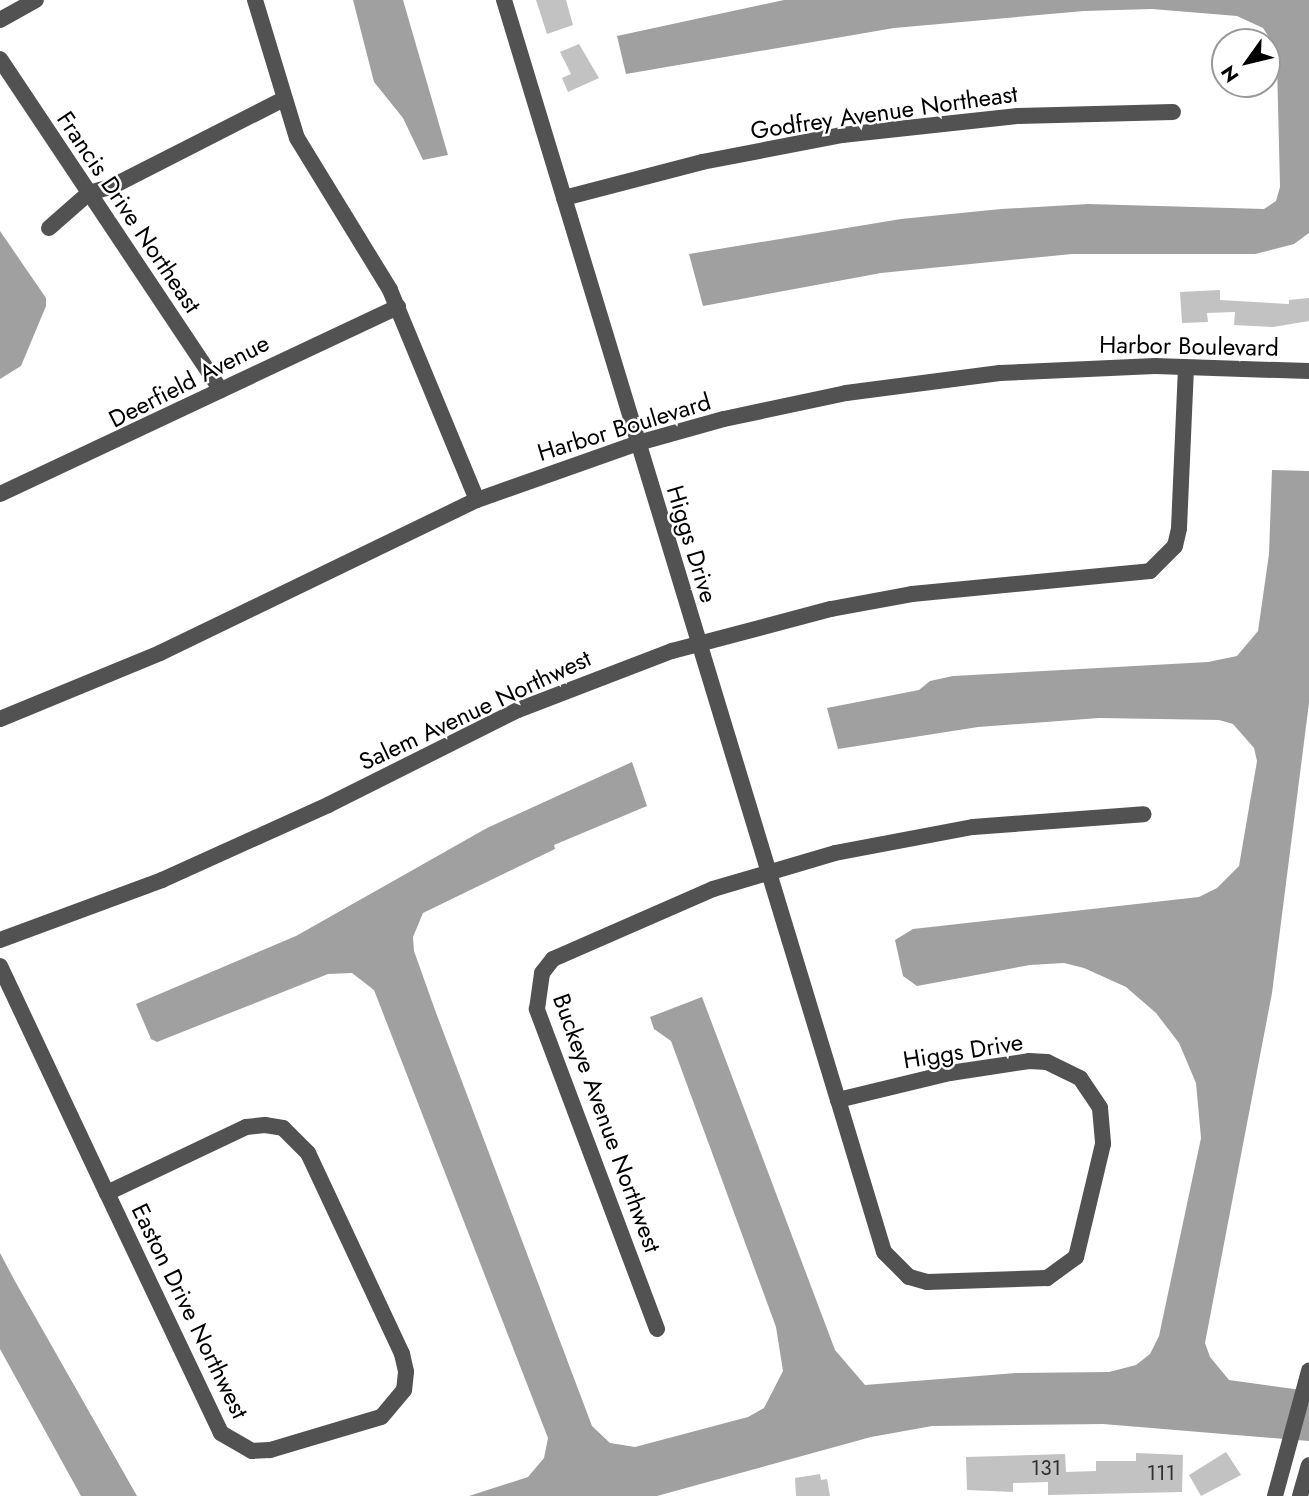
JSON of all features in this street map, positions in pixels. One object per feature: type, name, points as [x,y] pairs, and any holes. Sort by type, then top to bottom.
[{"type":"street","points":[[0,20],[36,0]]},
{"type":"street","points":[[254,0],[284,99],[305,154],[373,258],[398,307],[477,500]]},
{"type":"street","name":"Higgs Drive","points":[[504,0],[884,1252],[909,1277],[927,1282],[1047,1278],[1076,1257],[1104,1125],[1092,1092],[1072,1073],[1047,1062],[1029,1061],[950,1073],[838,1100]]},
{"type":"street","name":"Francis Drive Northeast","points":[[0,59],[221,390]]},
{"type":"street","points":[[49,228],[89,193],[113,186],[284,99]]},
{"type":"street","name":"Godfrey Avenue Northeast","points":[[564,198],[702,162],[842,135],[1018,116],[1173,112]]},
{"type":"street","name":"Deerfield Avenue","points":[[0,494],[398,307]]},
{"type":"street","name":"Harbor Boulevard","points":[[0,719],[160,653],[477,500],[638,443],[785,405],[938,380],[1062,369],[1186,367],[1309,370]]},
{"type":"street","name":"Salem Avenue Northwest","points":[[0,940],[246,844],[518,710],[699,643],[831,609],[912,594],[1150,571],[1170,554],[1179,528],[1186,367]]},
{"type":"street","name":"Buckeye Avenue Northwest","points":[[657,1329],[537,1009],[536,991],[553,959],[584,942],[768,872],[858,848],[972,827],[1144,814]]},
{"type":"street","name":"Easton Drive Northwest","points":[[0,966],[107,1193],[221,1433],[235,1444],[270,1450],[382,1417],[395,1405],[404,1390],[402,1354],[298,1139],[283,1128],[247,1127],[107,1193]]},
{"type":"street","points":[[1275,1496],[1288,1458],[1307,1379]]},
{"type":"street","points":[[1300,1496],[1309,1465]]},
{"type":"shaded area","points":[[353,0],[403,0],[448,155],[423,160],[403,118],[374,82]]},
{"type":"shaded area","points":[[784,0],[1309,0],[1309,233],[1294,244],[1255,254],[1072,254],[881,273],[703,306],[689,254],[901,219],[1001,209],[1088,204],[1264,209],[1276,201],[1280,187],[1278,98],[1281,98],[1281,28],[1263,28],[1237,16],[1152,9],[1084,11],[894,28],[626,74],[617,36]]},
{"type":"shaded area","points":[[0,231],[46,298],[46,306],[21,366],[0,379]]},
{"type":"shaded area","points":[[1272,470],[1309,471],[1309,703],[1272,993],[1205,1343],[1210,1357],[1229,1380],[1309,1391],[1309,1441],[1103,1424],[932,1426],[871,1437],[657,1496],[469,1496],[528,1477],[544,1458],[548,1438],[374,990],[352,973],[328,974],[157,1042],[151,1039],[136,1004],[296,936],[487,828],[632,762],[647,806],[554,845],[555,849],[423,913],[413,937],[414,951],[435,1010],[592,1426],[610,1443],[635,1447],[748,1417],[764,1408],[783,1371],[776,1327],[671,1041],[654,1029],[650,1017],[702,997],[835,1350],[865,1385],[1016,1373],[1109,1372],[1136,1365],[1150,1354],[1159,1336],[1201,1138],[1196,1083],[1179,1043],[1156,1013],[1126,987],[1084,968],[1064,963],[1030,965],[917,986],[903,976],[895,940],[913,929],[1199,897],[1217,888],[1239,866],[1257,761],[1254,748],[1233,724],[1219,720],[1099,718],[978,727],[838,749],[827,708],[919,690],[930,681],[953,676],[1208,662],[1237,656],[1258,631],[1269,554]]},
{"type":"shaded area","points":[[0,1253],[137,1496],[81,1496],[0,1349]]},
{"type":"building","points":[[536,0],[566,0],[573,25],[547,34]]},
{"type":"building","points":[[579,44],[599,78],[568,92],[562,78],[571,74],[560,52]]},
{"type":"building","points":[[1220,290],[1220,300],[1289,304],[1289,300],[1309,298],[1309,321],[1273,327],[1234,325],[1235,312],[1207,313],[1208,322],[1182,323],[1180,292]]},
{"type":"building","points":[[1226,1452],[1241,1475],[1201,1496],[1189,1475]]},
{"type":"building","points":[[1136,1453],[1183,1455],[1182,1492],[1048,1495],[1048,1482],[1013,1483],[1013,1492],[967,1490],[966,1457],[1065,1454],[1066,1472],[1096,1471],[1096,1461],[1136,1461]]},
{"type":"building","points":[[820,1474],[821,1480],[827,1479],[830,1496],[796,1496],[795,1478]]}]
